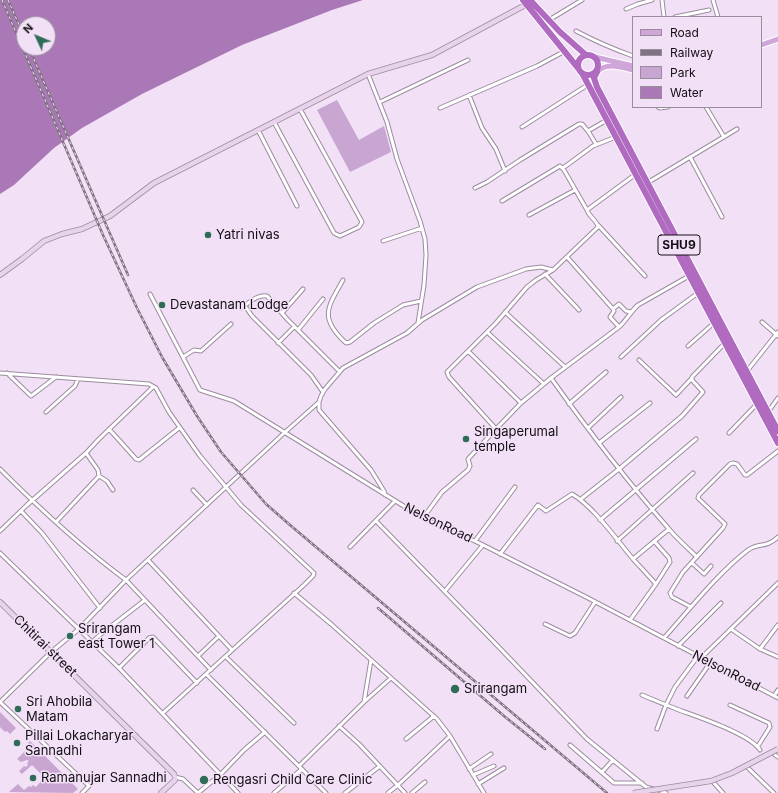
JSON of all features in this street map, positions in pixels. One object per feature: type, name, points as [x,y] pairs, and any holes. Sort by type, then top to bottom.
[{"type":"highway","points":[[528,1],[586,55],[595,57]]},
{"type":"highway","name":"SHU9","points":[[528,1],[580,70],[616,137],[638,172],[647,183],[763,408],[778,431]]},
{"type":"highway","points":[[586,55],[580,59],[580,70],[585,75],[591,75],[597,72]]},
{"type":"highway","name":"SHU9","points":[[595,57],[598,63],[597,72],[594,78],[596,87],[689,276],[725,342],[745,373]]},
{"type":"highway","points":[[763,408],[778,443]]},
{"type":"main road","points":[[0,275],[44,241],[62,234],[82,229],[110,216],[154,183],[368,74],[432,55],[528,1]]},
{"type":"main road","points":[[762,46],[778,41]]},
{"type":"main road","points":[[595,57],[632,66]]},
{"type":"main road","points":[[597,72],[603,67],[609,65],[632,70]]},
{"type":"main road","name":"Chitirai street","points":[[0,602],[176,777]]},
{"type":"main road","points":[[633,793],[711,781],[732,773],[778,750]]},
{"type":"main road","points":[[161,793],[175,780],[176,777]]},
{"type":"street","points":[[549,20],[582,0]]},
{"type":"street","points":[[626,9],[652,0]]},
{"type":"street","points":[[662,0],[664,16]]},
{"type":"street","points":[[712,0],[718,16]]},
{"type":"street","points":[[680,16],[709,10]]},
{"type":"street","points":[[576,31],[604,46],[632,56]]},
{"type":"street","points":[[440,108],[537,66],[565,51]]},
{"type":"street","points":[[380,102],[468,60]]},
{"type":"street","points":[[368,74],[387,122],[397,159],[425,238],[426,255],[424,285],[418,323]]},
{"type":"street","points":[[522,127],[588,84]]},
{"type":"street","points":[[469,95],[482,128],[496,149],[505,171]]},
{"type":"street","points":[[707,108],[724,137]]},
{"type":"street","points":[[274,122],[334,233],[340,236],[359,227],[362,222],[300,109]]},
{"type":"street","points":[[588,131],[607,120]]},
{"type":"street","points":[[475,188],[580,124],[583,125],[588,131],[596,144]]},
{"type":"street","points":[[647,183],[737,129]]},
{"type":"street","points":[[258,130],[297,206]]},
{"type":"street","points":[[563,168],[596,144],[616,137]]},
{"type":"street","points":[[690,157],[722,217]]},
{"type":"street","points":[[502,201],[558,166],[561,166],[588,214],[645,276]]},
{"type":"street","points":[[587,210],[638,172]]},
{"type":"street","points":[[529,215],[575,190]]},
{"type":"street","points":[[496,429],[447,374],[448,371],[487,332],[527,287],[553,270],[597,228],[598,225]]},
{"type":"street","points":[[383,241],[422,228]]},
{"type":"street","points":[[567,257],[613,309]]},
{"type":"street","points":[[82,793],[89,786],[0,702],[51,652],[79,629],[126,580],[226,488],[284,432],[319,402],[324,392],[344,366],[407,333],[418,323],[482,284],[526,269],[541,267],[553,270]]},
{"type":"street","points":[[545,274],[579,310]]},
{"type":"street","points":[[423,518],[442,492],[468,470],[470,466],[468,459],[521,403],[550,378],[619,326],[638,305],[689,276]]},
{"type":"street","points":[[343,280],[329,305],[328,318],[331,325],[346,343],[350,342],[374,323],[403,305],[421,301]]},
{"type":"street","points":[[282,313],[303,289]]},
{"type":"street","points":[[621,357],[661,320],[698,293]]},
{"type":"street","name":"NelsonRoad","points":[[150,294],[200,390],[234,401],[423,518],[475,541],[776,697]]},
{"type":"street","points":[[239,305],[241,308],[258,297],[264,295],[267,296],[294,326],[339,371]]},
{"type":"street","points":[[298,330],[322,299]]},
{"type":"street","points":[[619,326],[610,317],[613,309],[619,304],[626,311],[631,312]]},
{"type":"street","points":[[245,306],[252,316],[311,375],[324,392]]},
{"type":"street","points":[[505,312],[565,367]]},
{"type":"street","points":[[688,346],[714,322]]},
{"type":"street","points":[[745,373],[777,334],[762,322]]},
{"type":"street","points":[[183,357],[194,350],[201,351],[231,324]]},
{"type":"street","points":[[278,343],[294,326]]},
{"type":"street","points":[[487,332],[544,384]]},
{"type":"street","points":[[639,360],[676,395],[725,342]]},
{"type":"street","points":[[468,351],[521,403]]},
{"type":"street","points":[[569,404],[606,372]]},
{"type":"street","points":[[0,373],[149,384],[153,387],[179,428],[226,488],[241,505],[314,573],[310,579],[226,657],[163,713]]},
{"type":"street","points":[[7,373],[31,396],[33,396],[56,377]]},
{"type":"street","points":[[550,378],[635,490],[669,529],[697,557]]},
{"type":"street","points":[[581,499],[682,416],[703,392],[703,390],[692,378]]},
{"type":"street","points":[[46,412],[75,386],[78,379]]},
{"type":"street","points":[[0,531],[32,500],[86,453],[153,387]]},
{"type":"street","points":[[588,428],[621,397]]},
{"type":"street","points":[[729,433],[778,398]]},
{"type":"street","points":[[319,402],[319,410],[370,470],[384,491],[385,495]]},
{"type":"street","points":[[599,443],[650,403]]},
{"type":"street","points":[[108,430],[136,459],[140,460],[179,428]]},
{"type":"street","points":[[600,520],[696,439]]},
{"type":"street","points":[[692,607],[672,597],[670,593],[683,572],[724,528],[725,524],[698,498],[699,495],[730,464],[737,464],[745,475],[747,475],[778,451]]},
{"type":"street","points":[[86,453],[98,470],[100,476],[107,481],[113,490]]},
{"type":"street","points":[[0,469],[95,557],[126,580],[211,670]]},
{"type":"street","points":[[617,541],[693,473]]},
{"type":"street","points":[[56,522],[100,476]]},
{"type":"street","points":[[475,541],[515,487]]},
{"type":"street","points":[[193,490],[207,505]]},
{"type":"street","points":[[500,554],[538,505],[546,511],[572,494],[581,499],[656,584]]},
{"type":"street","points":[[350,547],[395,501]]},
{"type":"street","points":[[21,511],[60,556],[100,608]]},
{"type":"street","points":[[376,521],[587,739],[648,788],[665,792]]},
{"type":"street","points":[[633,559],[669,529]]},
{"type":"street","points":[[664,638],[724,572],[747,551],[755,546],[770,544],[778,537]]},
{"type":"street","points":[[630,620],[656,584],[670,561],[654,541]]},
{"type":"street","points":[[445,591],[482,545]]},
{"type":"street","points":[[0,553],[119,668],[238,793]]},
{"type":"street","points":[[148,560],[232,650]]},
{"type":"street","points":[[692,563],[704,574],[711,566]]},
{"type":"street","points":[[657,729],[675,686],[699,657],[731,630],[778,583]]},
{"type":"street","points":[[294,593],[434,716],[450,736],[484,793]]},
{"type":"street","points":[[92,642],[145,600]]},
{"type":"street","points":[[545,624],[570,636],[574,635],[595,602]]},
{"type":"street","points":[[678,646],[721,603]]},
{"type":"street","points":[[760,649],[778,625]]},
{"type":"street","points":[[731,630],[760,649],[778,657]]},
{"type":"street","points":[[198,656],[219,636]]},
{"type":"street","points":[[119,668],[149,638],[153,637],[197,683]]},
{"type":"street","points":[[226,657],[294,722]]},
{"type":"street","points":[[364,702],[371,660]]},
{"type":"street","points":[[687,696],[710,663]]},
{"type":"street","points":[[206,674],[326,793]]},
{"type":"street","points":[[299,766],[364,702],[391,678]]},
{"type":"street","points":[[776,697],[778,690]]},
{"type":"street","points":[[642,695],[744,737],[758,746],[760,750]]},
{"type":"street","points":[[730,705],[769,723],[770,727],[758,746]]},
{"type":"street","points":[[406,739],[434,716]]},
{"type":"street","points":[[339,726],[359,744],[405,793]]},
{"type":"street","points":[[176,777],[183,779],[198,793],[221,774],[244,750],[265,732]]},
{"type":"street","points":[[388,793],[398,786],[450,736]]},
{"type":"street","points":[[570,745],[616,784],[642,783]]},
{"type":"street","points":[[469,769],[491,754]]},
{"type":"street","points":[[602,772],[613,760]]},
{"type":"street","points":[[345,793],[380,766]]},
{"type":"street","points":[[473,775],[494,766]]},
{"type":"street","points":[[478,784],[504,768]]},
{"type":"street","points":[[748,768],[774,793]]},
{"type":"street","points":[[274,793],[302,769]]},
{"type":"street","points":[[412,793],[425,782]]},
{"type":"street","points":[[714,784],[723,793]]},
{"type":"green space","points":[[337,100],[359,140],[384,126],[391,152],[350,172],[317,110]]},
{"type":"green space","points":[[0,712],[16,728],[10,734],[7,731],[5,732],[0,727]]},
{"type":"green space","points":[[30,741],[78,789],[73,793],[9,792],[18,784],[24,790],[33,785],[36,787],[43,779],[46,782],[49,779],[46,776],[48,775],[44,771],[41,774],[32,765],[22,774],[19,771],[24,766],[26,767],[28,765],[27,763],[29,761],[27,760],[21,762],[17,759],[25,751],[28,754],[32,751],[28,743]]},
{"type":"water","points":[[0,0],[363,0],[332,10],[242,45],[142,94],[82,128],[54,148],[14,185],[0,194]]},
{"type":"railway","points":[[2,0],[103,235],[137,308],[162,357],[197,416],[221,452],[266,504],[607,793]]},
{"type":"railway","points":[[8,0],[16,18]]},
{"type":"railway","points":[[32,56],[128,275]]},
{"type":"railway","points":[[378,608],[504,716],[545,749]]},
{"type":"place","name":"Yatri nivas","points":[[208,235]]},
{"type":"place","name":"Devastanam Lodge","points":[[162,305]]},
{"type":"place","name":"Singaperumal temple","points":[[466,439]]},
{"type":"place","name":"Srirangam east Tower 1","points":[[70,636]]},
{"type":"place","name":"Srirangam","points":[[455,689]]},
{"type":"place","name":"Sri Ahobila Matam","points":[[18,709]]},
{"type":"place","name":"Pillai Lokacharyar Sannadhi","points":[[17,743]]},
{"type":"place","name":"Ramanujar Sannadhi","points":[[33,778]]},
{"type":"place","name":"Rengasri Child Care Clinic","points":[[204,780]]}]
